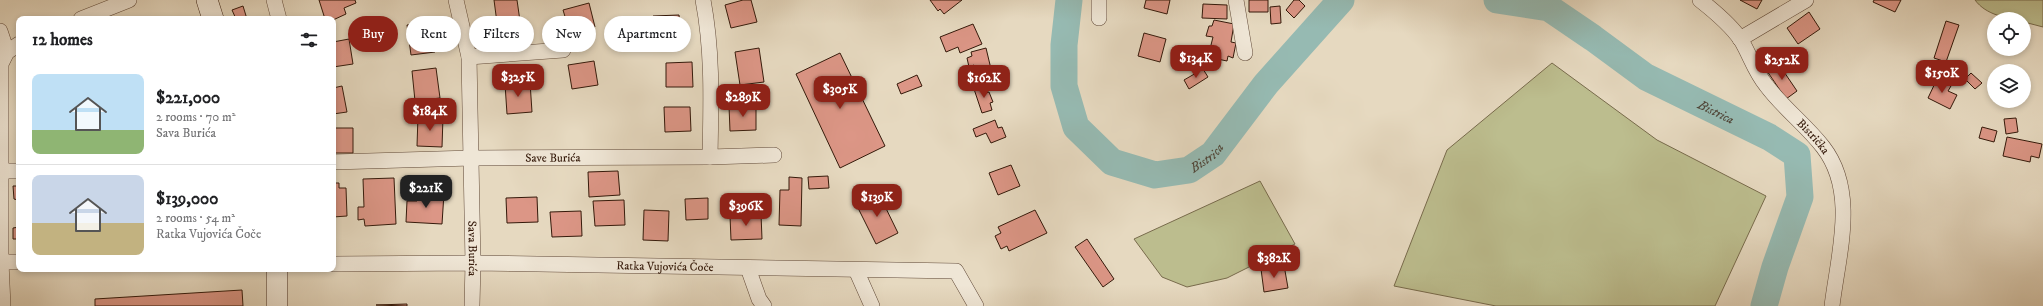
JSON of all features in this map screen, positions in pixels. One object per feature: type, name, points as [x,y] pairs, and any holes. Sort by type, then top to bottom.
[{"type":"street","points":[[89,16],[129,0]]},
{"type":"street","points":[[207,0],[212,16]]},
{"type":"street","points":[[274,0],[278,16]]},
{"type":"street","name":"Sava Burića","points":[[456,0],[469,57],[472,158],[472,306]]},
{"type":"street","points":[[703,0],[709,31],[712,76],[710,158]]},
{"type":"street","points":[[1098,18],[1099,0]]},
{"type":"street","points":[[1236,0],[1245,53]]},
{"type":"street","name":"Bistrička","points":[[1700,0],[1714,11],[1740,39],[1765,85],[1832,158],[1838,172],[1843,209],[1832,306]]},
{"type":"street","points":[[1740,39],[1806,0]]},
{"type":"street","points":[[0,31],[13,48],[1,64],[2,171],[0,262],[3,306]]},
{"type":"street","points":[[469,57],[542,52]]},
{"type":"street","name":"Save Burića","points":[[336,162],[472,158],[710,158],[774,155]]},
{"type":"street","points":[[2,171],[16,171]]},
{"type":"street","points":[[0,262],[16,262]]},
{"type":"street","name":"Ratka Vujovića Čoče","points":[[336,264],[473,263],[956,271],[976,306]]},
{"type":"street","points":[[748,268],[759,299],[764,306]]},
{"type":"street","points":[[856,270],[872,306]]},
{"type":"street","points":[[276,272],[277,306]]},
{"type":"green space","points":[[1975,0],[2043,0],[2043,27],[2031,24],[2031,12],[1990,12]]},
{"type":"green space","points":[[1552,63],[1657,140],[1766,196],[1715,306],[1496,306],[1394,286],[1447,150]]},
{"type":"green space","points":[[1260,181],[1295,244],[1227,278],[1187,287],[1162,277],[1134,239]]},
{"type":"building","points":[[319,0],[355,0],[356,3],[344,8],[346,14],[336,19],[336,16],[324,16]]},
{"type":"building","points":[[494,0],[517,0],[519,16],[496,16]]},
{"type":"building","points":[[743,0],[751,0],[757,22],[731,28],[725,5]]},
{"type":"building","points":[[930,0],[962,0],[944,14],[940,9],[938,11]]},
{"type":"building","points":[[1146,0],[1170,0],[1167,14],[1144,8]]},
{"type":"building","points":[[1249,0],[1268,0],[1268,12],[1249,12]]},
{"type":"building","points":[[1294,0],[1299,0],[1305,6],[1294,18],[1286,10]]},
{"type":"building","points":[[1740,0],[1762,0],[1757,9]]},
{"type":"building","points":[[1874,0],[1901,0],[1895,12],[1873,2]]},
{"type":"building","points":[[589,3],[592,16],[565,16],[563,10]]},
{"type":"building","points":[[1203,4],[1227,5],[1227,19],[1202,18]]},
{"type":"building","points":[[243,6],[246,16],[235,16],[232,10]]},
{"type":"building","points":[[1280,6],[1281,23],[1271,24],[1270,7]]},
{"type":"building","points":[[1809,12],[1820,29],[1798,44],[1787,28]]},
{"type":"building","points":[[679,15],[679,16],[653,16]]},
{"type":"building","points":[[1214,20],[1234,24],[1231,42],[1236,43],[1233,58],[1228,56],[1227,61],[1208,57],[1213,37],[1206,36],[1209,26],[1212,26]]},
{"type":"building","points":[[1946,21],[1959,25],[1946,62],[1934,58]]},
{"type":"building","points":[[973,24],[982,44],[960,53],[958,47],[946,52],[940,37]]},
{"type":"building","points":[[1144,33],[1166,39],[1160,62],[1138,56]]},
{"type":"building","points":[[348,39],[348,52],[351,52],[353,64],[336,67],[336,41]]},
{"type":"building","points":[[759,48],[764,82],[740,85],[735,52]]},
{"type":"building","points":[[986,48],[991,69],[976,73],[974,65],[969,67],[967,58],[972,56],[971,52]]},
{"type":"building","points":[[411,52],[435,52],[411,55]]},
{"type":"building","points":[[840,53],[885,146],[840,168],[796,74]]},
{"type":"building","points":[[594,61],[598,85],[572,89],[568,65]]},
{"type":"building","points":[[692,62],[693,87],[666,87],[666,63]]},
{"type":"building","points":[[1778,63],[1797,91],[1786,99],[1767,71]]},
{"type":"building","points":[[436,68],[440,98],[415,101],[412,71]]},
{"type":"building","points":[[1203,69],[1208,77],[1189,89],[1184,80]]},
{"type":"building","points":[[1971,73],[1982,83],[1975,89],[1965,79]]},
{"type":"building","points":[[917,75],[922,86],[901,94],[897,84]]},
{"type":"building","points":[[1937,79],[1951,86],[1948,91],[1957,95],[1950,109],[1928,98]]},
{"type":"building","points":[[530,82],[532,112],[507,114],[505,84]]},
{"type":"building","points":[[342,86],[347,112],[336,114],[336,87]]},
{"type":"building","points":[[984,86],[986,93],[989,92],[993,102],[990,103],[992,110],[982,113],[974,89]]},
{"type":"building","points":[[756,105],[756,130],[730,131],[729,106]]},
{"type":"building","points":[[664,107],[690,107],[691,131],[665,132]]},
{"type":"building","points":[[418,116],[443,117],[442,147],[417,146]]},
{"type":"building","points":[[2016,118],[2018,132],[2006,134],[2004,119]]},
{"type":"building","points":[[995,120],[998,128],[1002,127],[1006,137],[991,143],[986,133],[976,137],[973,129]]},
{"type":"building","points":[[1982,127],[1997,131],[1994,142],[1979,138]]},
{"type":"building","points":[[336,128],[353,128],[353,153],[336,153]]},
{"type":"building","points":[[2007,137],[2042,144],[2039,158],[2031,156],[2030,162],[2003,156]]},
{"type":"building","points":[[1011,165],[1020,186],[998,195],[989,173]]},
{"type":"building","points":[[618,171],[620,195],[589,197],[588,172]]},
{"type":"building","points":[[828,176],[829,188],[809,189],[808,177]]},
{"type":"building","points":[[789,177],[802,178],[801,226],[779,225],[780,190],[789,190]]},
{"type":"building","points":[[394,178],[396,224],[365,226],[364,219],[358,220],[358,207],[364,207],[363,179]]},
{"type":"building","points":[[336,183],[339,183],[339,188],[346,188],[347,216],[336,217]]},
{"type":"building","points":[[13,186],[16,186],[16,200],[14,199]]},
{"type":"building","points":[[878,192],[898,233],[876,244],[856,204]]},
{"type":"building","points":[[428,193],[444,193],[442,224],[406,222],[407,201],[417,201],[417,197],[427,197]]},
{"type":"building","points":[[537,197],[538,222],[507,223],[506,198]]},
{"type":"building","points":[[708,198],[708,219],[686,220],[685,199]]},
{"type":"building","points":[[624,200],[625,225],[595,226],[593,201]]},
{"type":"building","points":[[644,210],[669,211],[668,241],[643,240]]},
{"type":"building","points":[[1035,210],[1047,233],[1009,251],[1007,246],[1001,249],[995,236],[1001,233],[998,227]]},
{"type":"building","points":[[581,211],[582,236],[552,237],[550,212]]},
{"type":"building","points":[[761,214],[762,239],[731,240],[730,216]]},
{"type":"building","points":[[13,228],[16,228],[16,239],[13,239]]},
{"type":"building","points":[[1087,239],[1114,279],[1103,287],[1075,247]]},
{"type":"building","points":[[1284,265],[1288,288],[1264,292],[1261,269]]},
{"type":"building","points":[[242,290],[243,306],[95,306],[95,299]]},
{"type":"building","points":[[407,304],[407,306],[376,305]]},
{"type":"waterway","name":"Bistrica","points":[[1069,0],[1064,45],[1064,86],[1076,127],[1112,162],[1155,175],[1189,170],[1213,154],[1266,84],[1341,0]]},
{"type":"waterway","name":"Bistrica","points":[[1497,0],[1549,8],[1646,77],[1769,137],[1797,155],[1800,197],[1775,267],[1764,306]]}]
